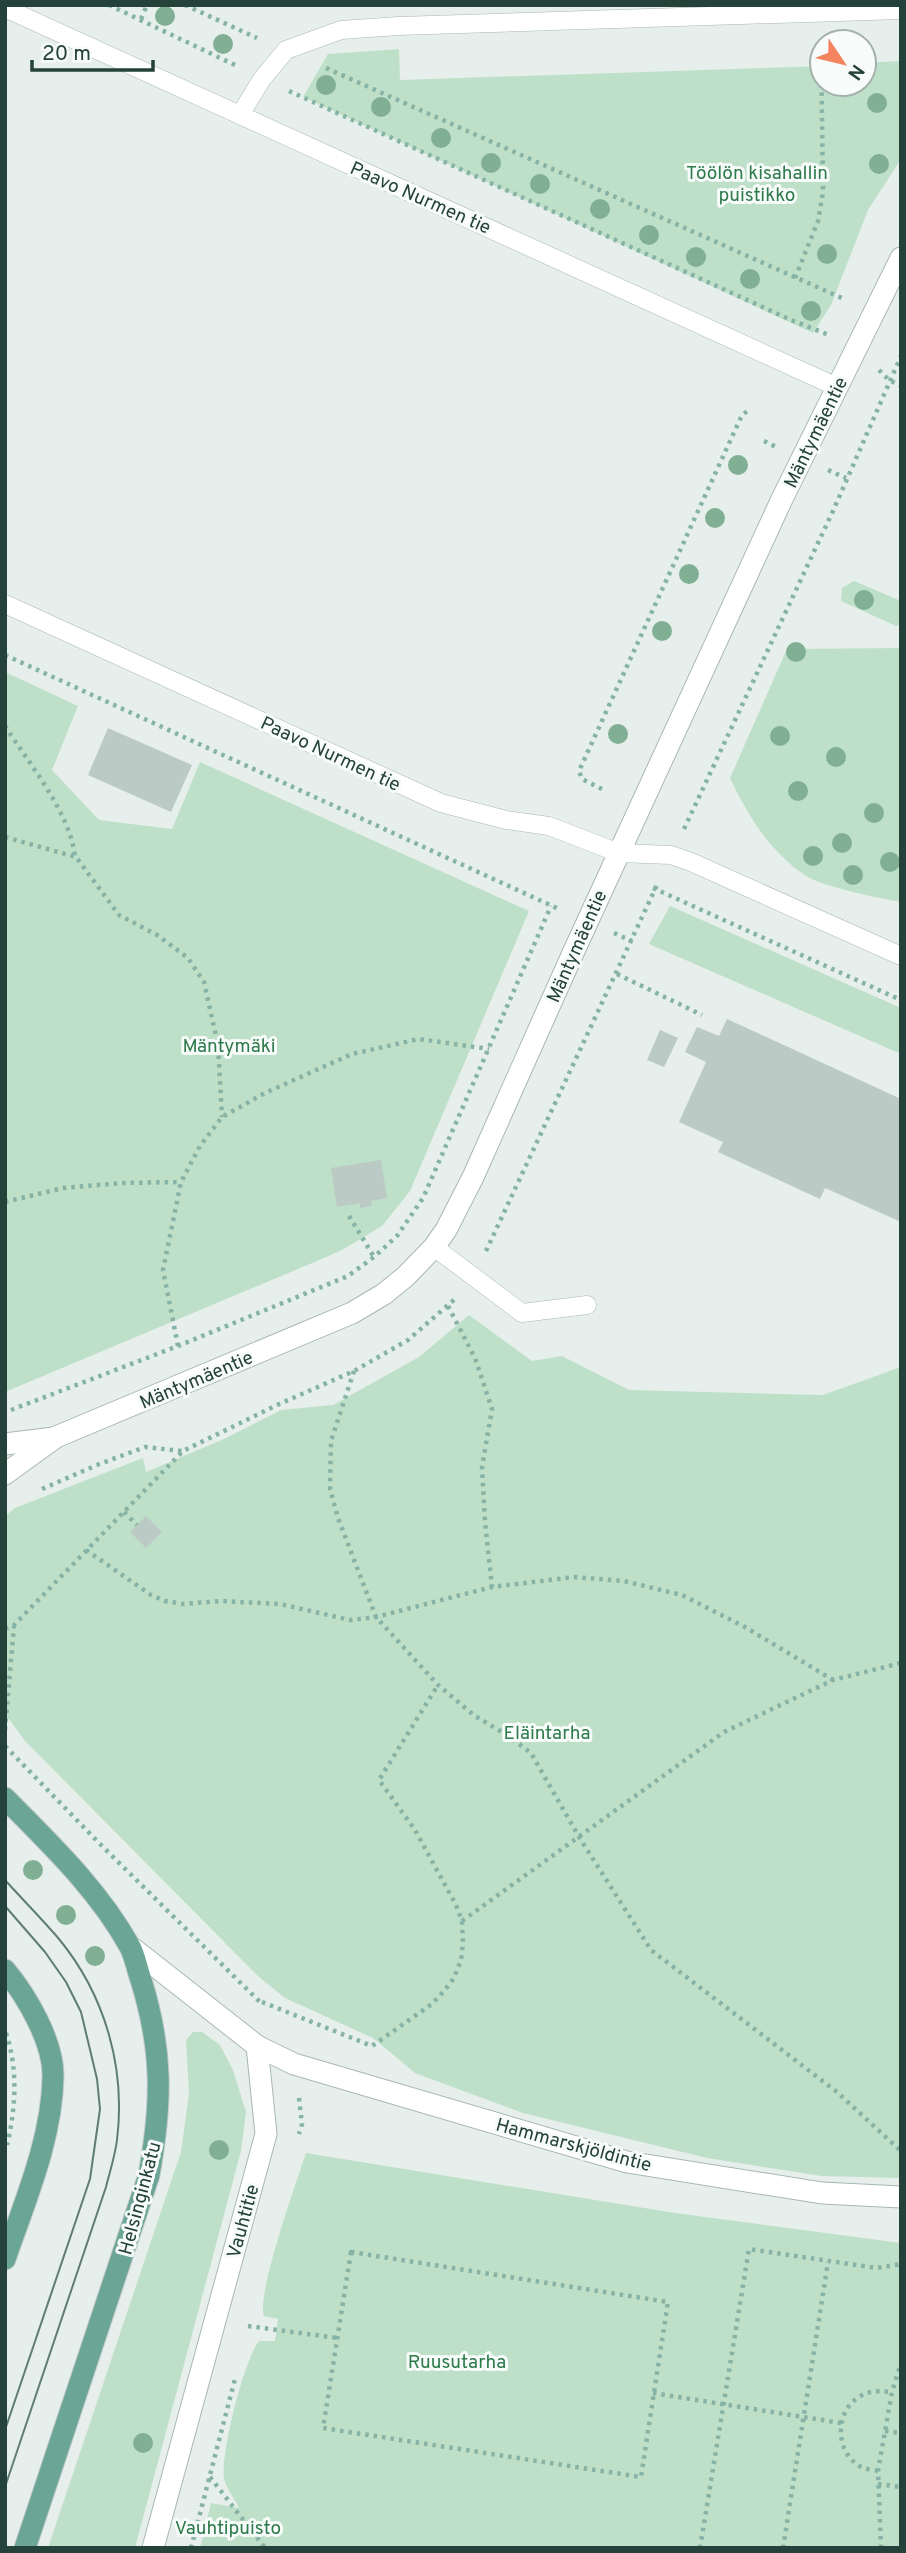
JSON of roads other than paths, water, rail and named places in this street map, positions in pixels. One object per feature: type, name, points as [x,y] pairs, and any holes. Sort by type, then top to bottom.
[{"type":"main road","name":"Helsinginkatu","points":[[5,1798],[76,1870],[131,1947],[156,2039],[160,2083],[157,2132],[149,2175],[25,2548]]},
{"type":"main road","points":[[5,1969],[33,2011],[47,2043],[54,2075],[38,2161],[5,2259]]},
{"type":"street","name":"Mäntymäentie","points":[[5,1474],[57,1437],[352,1313],[384,1294],[434,1247],[446,1230],[473,1177],[619,853],[837,387],[901,258]]},
{"type":"street","name":"Mäntymäentie","points":[[5,1444],[57,1437]]},
{"type":"street","points":[[131,1947],[257,2046]]},
{"type":"street","name":"Hammarskjöldintie","points":[[257,2046],[295,2064],[627,2162],[822,2193],[901,2197]]},
{"type":"street","name":"Vauhtitie","points":[[153,2548],[265,2134],[257,2046]]},
{"type":"lane","name":"Paavo Nurmen tie","points":[[5,8],[837,387]]},
{"type":"lane","points":[[240,115],[262,79],[286,50],[341,30],[901,10]]},
{"type":"lane","name":"Paavo Nurmen tie","points":[[5,604],[441,803],[506,820],[549,826],[619,853],[671,855],[901,956]]},
{"type":"lane","points":[[434,1247],[522,1312],[587,1305]]},
{"type":"tram line","points":[[5,1880],[59,1939],[89,1984],[109,2034],[115,2060],[119,2113],[116,2146],[106,2187],[5,2487]]},
{"type":"tram line","points":[[5,1906],[45,1952],[66,1982],[81,2012],[97,2079],[100,2109],[90,2179],[5,2430]]},
{"type":"park label","name":"Töölön kisahallin puistikko","points":[[757,183]]},
{"type":"park label","name":"Mäntymäki","points":[[229,1045]]},
{"type":"park label","name":"Eläintarha","points":[[547,1732]]},
{"type":"park label","name":"Ruusutarha","points":[[457,2361]]},
{"type":"park label","name":"Vauhtipuisto","points":[[228,2527]]}]
